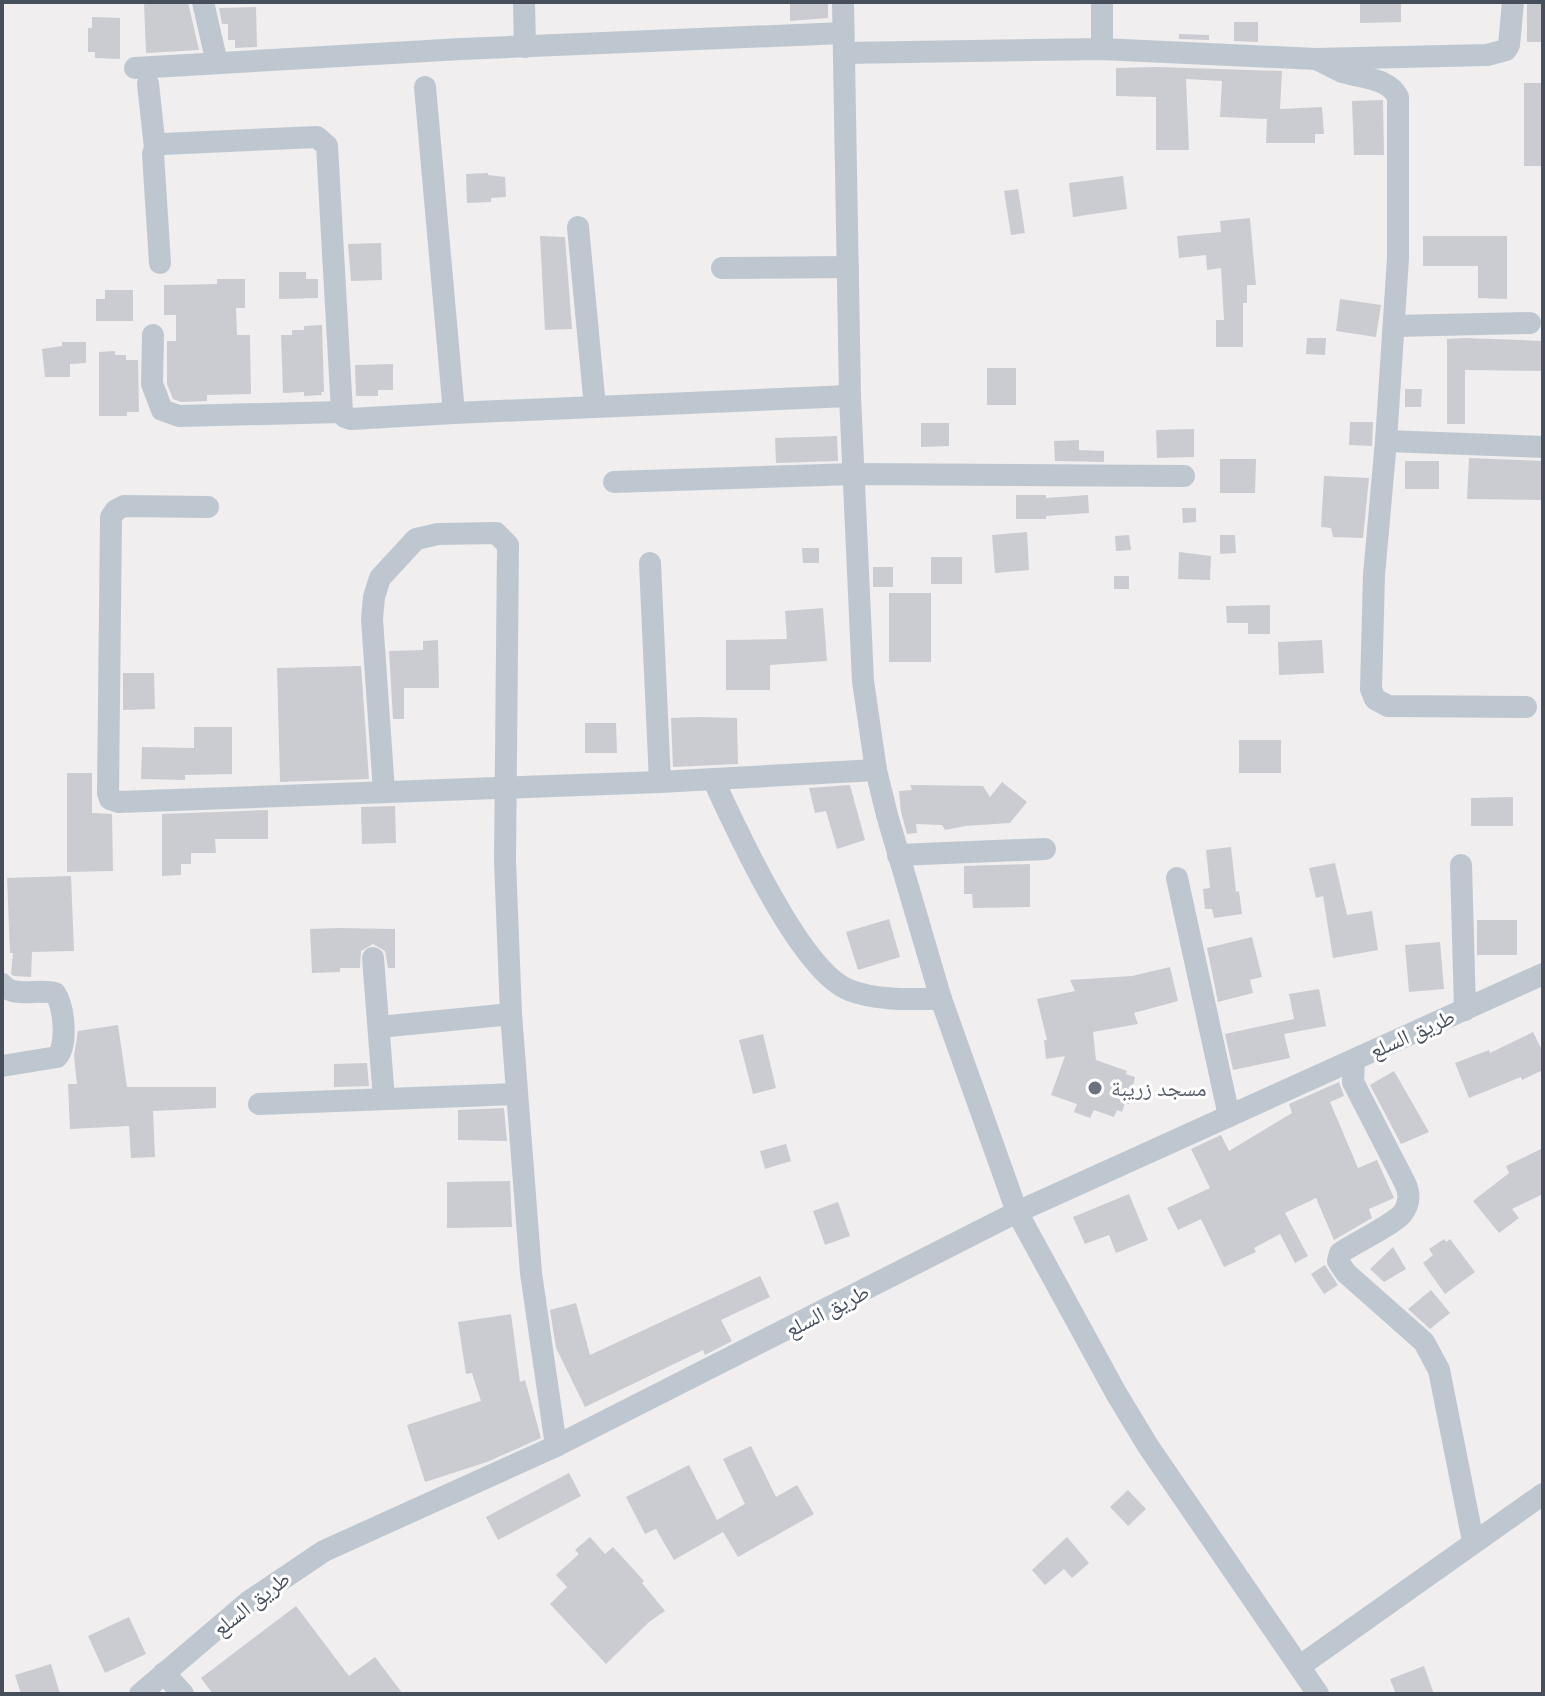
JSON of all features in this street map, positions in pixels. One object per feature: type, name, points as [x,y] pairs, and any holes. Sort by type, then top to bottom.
[{"type":"street","points":[[203,2],[217,63]]},
{"type":"street","points":[[524,2],[525,47]]},
{"type":"street","points":[[843,2],[850,396],[863,681],[876,770],[898,855],[941,999],[1017,1212],[1148,1446],[1318,1694]]},
{"type":"street","points":[[1102,2],[1102,49]]},
{"type":"street","points":[[160,263],[155,148],[141,76],[217,63],[525,47],[844,43],[1102,49],[1316,59],[1497,54],[1509,45],[1513,2]]},
{"type":"street","points":[[1316,59],[1342,71],[1387,84],[1398,97],[1398,258],[1374,575],[1370,678],[1375,699],[1388,706],[1526,707]]},
{"type":"street","points":[[425,87],[454,413]]},
{"type":"street","points":[[155,148],[163,144],[323,139],[327,146],[342,412],[345,417],[850,396]]},
{"type":"street","points":[[578,227],[595,407]]},
{"type":"street","points":[[722,268],[848,267]]},
{"type":"street","points":[[1394,326],[1530,323]]},
{"type":"street","points":[[153,335],[152,384],[162,410],[179,416],[342,412]]},
{"type":"street","points":[[1386,441],[1543,447]]},
{"type":"street","points":[[614,482],[854,474],[1184,476]]},
{"type":"street","points":[[208,507],[124,506],[111,517],[110,799],[119,802],[660,782],[876,770]]},
{"type":"street","points":[[384,791],[372,619],[380,578],[416,539],[438,534],[496,533],[508,545],[505,861],[516,1094],[531,1273],[556,1446]]},
{"type":"street","points":[[650,563],[660,782]]},
{"type":"street","points":[[713,779],[749,858],[811,956],[831,980],[849,990],[891,998],[941,999]]},
{"type":"street","points":[[898,855],[1045,849]]},
{"type":"street","points":[[1461,865],[1465,1010]]},
{"type":"street","points":[[1177,878],[1229,1116]]},
{"type":"street","points":[[373,958],[384,1099]]},
{"type":"street","name":"طريق السلع","points":[[140,1694],[248,1602],[324,1551],[556,1446],[1017,1212],[1543,974]]},
{"type":"street","points":[[2,984],[6,990],[15,992],[55,993],[60,1000],[63,1048],[57,1057],[2,1066]]},
{"type":"street","points":[[379,1027],[511,1014]]},
{"type":"street","points":[[1354,1060],[1353,1082],[1409,1191],[1402,1214],[1340,1253],[1338,1261],[1346,1273],[1424,1342],[1433,1355],[1444,1393],[1473,1541]]},
{"type":"street","points":[[259,1104],[516,1094]]},
{"type":"street","points":[[1300,1666],[1543,1494]]},
{"type":"street","points":[[164,1673],[183,1694]]},
{"type":"building","points":[[188,2],[199,50],[146,53],[144,3]]},
{"type":"building","points":[[828,2],[828,18],[790,21],[790,3]]},
{"type":"building","points":[[1360,2],[1401,2],[1401,22],[1360,23]]},
{"type":"building","points":[[1527,2],[1543,2],[1543,42],[1527,42]]},
{"type":"building","points":[[256,7],[257,47],[235,48],[235,40],[228,40],[228,24],[222,24],[219,8]]},
{"type":"building","points":[[92,17],[120,18],[120,59],[95,58],[95,52],[88,52],[88,28],[92,28]]},
{"type":"building","points":[[1234,22],[1258,22],[1258,42],[1234,41]]},
{"type":"building","points":[[1179,34],[1209,35],[1209,40],[1179,39]]},
{"type":"building","points":[[1116,68],[1282,71],[1280,109],[1322,107],[1324,134],[1315,134],[1315,143],[1266,143],[1267,119],[1220,117],[1222,81],[1186,79],[1189,150],[1156,150],[1156,97],[1116,96]]},
{"type":"building","points":[[1524,83],[1543,83],[1543,166],[1524,166]]},
{"type":"building","points":[[1383,100],[1384,155],[1354,155],[1352,101]]},
{"type":"building","points":[[488,173],[505,177],[506,197],[491,198],[491,202],[467,203],[466,174]]},
{"type":"building","points":[[1123,176],[1127,209],[1073,217],[1069,183]]},
{"type":"building","points":[[1018,189],[1025,233],[1011,235],[1004,191]]},
{"type":"building","points":[[1250,218],[1256,285],[1247,285],[1247,303],[1243,303],[1243,347],[1216,347],[1216,320],[1224,320],[1221,268],[1207,270],[1206,255],[1179,258],[1177,236],[1221,232],[1220,221]]},
{"type":"building","points":[[540,236],[565,237],[572,329],[545,330]]},
{"type":"building","points":[[1423,236],[1507,236],[1507,299],[1478,298],[1478,266],[1423,266]]},
{"type":"building","points":[[381,243],[382,280],[351,281],[348,244]]},
{"type":"building","points":[[279,272],[306,272],[306,279],[318,279],[318,298],[279,299]]},
{"type":"building","points":[[217,279],[245,279],[245,308],[236,308],[237,335],[250,335],[251,394],[207,395],[207,401],[181,402],[173,399],[167,384],[167,341],[176,341],[176,315],[164,315],[164,285],[217,284]]},
{"type":"building","points":[[105,290],[133,290],[133,321],[96,321],[96,299],[105,299]]},
{"type":"building","points":[[1340,299],[1381,305],[1376,337],[1336,331]]},
{"type":"building","points":[[322,325],[324,392],[321,392],[322,395],[304,396],[304,392],[283,393],[281,335],[292,335],[292,330],[304,330],[304,326]]},
{"type":"building","points":[[1307,338],[1326,338],[1325,355],[1306,354]]},
{"type":"building","points":[[1447,339],[1543,341],[1543,371],[1465,370],[1465,424],[1447,424]]},
{"type":"building","points":[[62,342],[86,342],[86,363],[70,364],[70,377],[45,377],[42,349],[62,346]]},
{"type":"building","points":[[115,351],[115,355],[126,355],[126,360],[138,360],[139,412],[127,412],[127,416],[99,416],[99,352]]},
{"type":"building","points":[[393,364],[393,390],[378,390],[378,396],[356,396],[355,365]]},
{"type":"building","points":[[987,368],[1016,368],[1016,405],[987,405]]},
{"type":"building","points":[[1405,389],[1422,389],[1421,407],[1405,407]]},
{"type":"building","points":[[1350,422],[1373,422],[1372,446],[1349,445]]},
{"type":"building","points":[[921,423],[949,423],[949,446],[921,447]]},
{"type":"building","points":[[1194,429],[1194,457],[1157,458],[1156,430]]},
{"type":"building","points":[[837,436],[838,461],[776,463],[775,438]]},
{"type":"building","points":[[1079,440],[1079,450],[1104,451],[1104,462],[1055,461],[1054,441]]},
{"type":"building","points":[[1469,458],[1543,461],[1543,500],[1467,499]]},
{"type":"building","points":[[1220,459],[1256,459],[1255,493],[1220,493]]},
{"type":"building","points":[[1405,461],[1439,461],[1439,489],[1405,489]]},
{"type":"building","points":[[1324,476],[1369,478],[1363,538],[1333,537],[1331,528],[1321,527]]},
{"type":"building","points":[[1016,495],[1046,495],[1046,498],[1088,495],[1089,513],[1046,516],[1046,519],[1016,519]]},
{"type":"building","points":[[1182,508],[1196,508],[1196,522],[1183,523]]},
{"type":"building","points":[[1027,532],[1029,570],[995,573],[992,535]]},
{"type":"building","points":[[1129,535],[1131,550],[1116,551],[1115,536]]},
{"type":"building","points":[[1220,535],[1235,535],[1236,553],[1220,554]]},
{"type":"building","points":[[802,548],[819,548],[819,563],[803,563]]},
{"type":"building","points":[[1179,552],[1211,556],[1210,580],[1178,579]]},
{"type":"building","points":[[931,557],[962,557],[962,584],[931,584]]},
{"type":"building","points":[[873,567],[893,567],[893,587],[873,587]]},
{"type":"building","points":[[1114,576],[1129,576],[1129,589],[1114,589]]},
{"type":"building","points":[[889,593],[931,593],[931,662],[889,662]]},
{"type":"building","points":[[1270,605],[1270,634],[1248,634],[1248,623],[1227,623],[1226,606]]},
{"type":"building","points":[[823,608],[827,661],[770,665],[770,690],[726,690],[726,640],[787,639],[785,611]]},
{"type":"building","points":[[438,640],[439,688],[404,688],[404,719],[393,719],[389,651],[423,650],[423,641]]},
{"type":"building","points":[[1322,640],[1324,673],[1279,675],[1278,642]]},
{"type":"building","points":[[361,666],[369,779],[280,782],[277,668]]},
{"type":"building","points":[[123,673],[154,673],[155,709],[123,710]]},
{"type":"building","points":[[671,718],[737,718],[738,764],[673,767]]},
{"type":"building","points":[[585,723],[616,723],[617,753],[585,753]]},
{"type":"building","points":[[194,727],[232,727],[232,774],[185,775],[185,780],[141,779],[142,747],[194,748]]},
{"type":"building","points":[[1239,740],[1281,740],[1281,773],[1239,773]]},
{"type":"building","points":[[67,773],[92,773],[92,813],[112,814],[113,871],[67,872]]},
{"type":"building","points":[[1002,782],[1027,802],[1010,823],[945,830],[942,825],[916,824],[917,833],[907,834],[899,791],[912,790],[910,785],[983,786],[990,797]]},
{"type":"building","points":[[850,785],[865,840],[837,849],[826,811],[815,813],[809,788]]},
{"type":"building","points":[[1513,797],[1513,826],[1471,826],[1471,798]]},
{"type":"building","points":[[395,806],[396,843],[362,844],[361,807]]},
{"type":"building","points":[[268,810],[268,839],[215,839],[216,853],[191,853],[191,864],[181,864],[181,875],[162,876],[162,814]]},
{"type":"building","points":[[1231,847],[1242,914],[1214,918],[1212,909],[1205,909],[1203,889],[1210,888],[1206,850]]},
{"type":"building","points":[[1335,863],[1347,915],[1372,911],[1378,950],[1333,958],[1323,896],[1316,898],[1309,868]]},
{"type":"building","points":[[1030,864],[1030,907],[973,908],[972,894],[964,894],[964,866]]},
{"type":"building","points":[[71,876],[74,951],[32,952],[31,977],[14,976],[11,974],[13,953],[10,953],[7,878]]},
{"type":"building","points":[[889,919],[900,957],[858,970],[846,932]]},
{"type":"building","points":[[1477,920],[1517,920],[1517,955],[1477,955]]},
{"type":"building","points":[[310,929],[395,929],[395,968],[388,968],[385,951],[373,944],[361,951],[360,968],[312,973]]},
{"type":"building","points":[[1252,937],[1262,977],[1250,980],[1253,993],[1218,1002],[1207,948]]},
{"type":"building","points":[[1440,942],[1444,989],[1409,992],[1405,945]]},
{"type":"building","points":[[1170,967],[1178,1001],[1134,1013],[1138,1024],[1093,1032],[1096,1060],[1135,1077],[1129,1104],[1125,1103],[1122,1112],[1117,1110],[1114,1117],[1094,1110],[1090,1118],[1074,1112],[1077,1104],[1051,1095],[1065,1056],[1046,1059],[1044,1040],[1047,1040],[1037,999],[1075,991],[1070,980],[1132,976]]},
{"type":"building","points":[[1319,989],[1326,1026],[1284,1034],[1290,1058],[1233,1070],[1225,1034],[1294,1019],[1289,994]]},
{"type":"building","points":[[118,1025],[127,1087],[216,1087],[216,1108],[153,1111],[155,1157],[131,1158],[129,1126],[70,1129],[68,1084],[77,1084],[74,1056],[78,1031]]},
{"type":"building","points":[[1533,1032],[1543,1052],[1543,1070],[1469,1098],[1455,1063],[1489,1050],[1490,1053]]},
{"type":"building","points":[[763,1034],[776,1088],[753,1094],[739,1040]]},
{"type":"building","points":[[367,1063],[369,1086],[334,1087],[334,1064]]},
{"type":"building","points":[[1394,1071],[1429,1132],[1401,1144],[1370,1085]]},
{"type":"building","points":[[1339,1082],[1344,1096],[1330,1102],[1358,1168],[1377,1160],[1394,1198],[1369,1209],[1372,1218],[1334,1240],[1316,1198],[1285,1213],[1308,1256],[1295,1263],[1280,1234],[1254,1248],[1256,1252],[1224,1267],[1201,1219],[1178,1230],[1167,1208],[1210,1188],[1191,1149],[1221,1135],[1229,1151],[1292,1113],[1289,1104]]},
{"type":"building","points":[[504,1108],[507,1141],[458,1140],[458,1110]]},
{"type":"building","points":[[786,1144],[791,1161],[765,1169],[760,1151]]},
{"type":"building","points":[[1543,1148],[1543,1194],[1512,1209],[1519,1218],[1499,1233],[1473,1201],[1509,1173],[1506,1166]]},
{"type":"building","points":[[510,1181],[512,1227],[447,1228],[447,1182]]},
{"type":"building","points":[[1129,1194],[1148,1240],[1116,1253],[1109,1235],[1085,1244],[1073,1217]]},
{"type":"building","points":[[838,1202],[850,1236],[825,1245],[813,1211]]},
{"type":"building","points":[[1444,1239],[1446,1242],[1450,1239],[1475,1272],[1445,1294],[1423,1263],[1433,1255],[1429,1249]]},
{"type":"building","points":[[1393,1247],[1406,1269],[1384,1282],[1370,1269]]},
{"type":"building","points":[[1325,1265],[1338,1285],[1324,1294],[1311,1274]]},
{"type":"building","points":[[760,1276],[770,1297],[721,1320],[732,1341],[705,1355],[703,1350],[585,1407],[556,1348],[550,1310],[576,1303],[590,1355]]},
{"type":"building","points":[[1431,1290],[1450,1313],[1430,1329],[1408,1309]]},
{"type":"building","points":[[511,1314],[520,1382],[525,1380],[541,1438],[487,1462],[425,1482],[407,1425],[481,1401],[472,1373],[466,1374],[458,1322]]},
{"type":"building","points":[[751,1446],[776,1497],[797,1485],[814,1514],[738,1557],[723,1532],[674,1560],[656,1529],[645,1534],[626,1497],[689,1465],[717,1520],[745,1504],[723,1459]]},
{"type":"building","points":[[569,1473],[581,1496],[498,1540],[486,1517]]},
{"type":"building","points":[[1128,1490],[1146,1509],[1128,1526],[1110,1507]]},
{"type":"building","points":[[590,1537],[605,1554],[613,1547],[644,1581],[642,1583],[665,1611],[649,1622],[606,1664],[550,1604],[567,1587],[556,1575],[579,1554],[575,1550]]},
{"type":"building","points":[[1067,1537],[1089,1563],[1072,1578],[1064,1569],[1045,1585],[1032,1570]]},
{"type":"building","points":[[296,1606],[349,1676],[375,1657],[403,1694],[213,1694],[201,1678]]},
{"type":"building","points":[[129,1617],[146,1654],[105,1673],[88,1636]]},
{"type":"building","points":[[51,1664],[60,1694],[21,1694],[15,1675]]},
{"type":"building","points":[[1424,1666],[1434,1694],[1396,1694],[1390,1679]]},
{"type":"place","name":"مسجد زريبة","points":[[1095,1088]]}]
